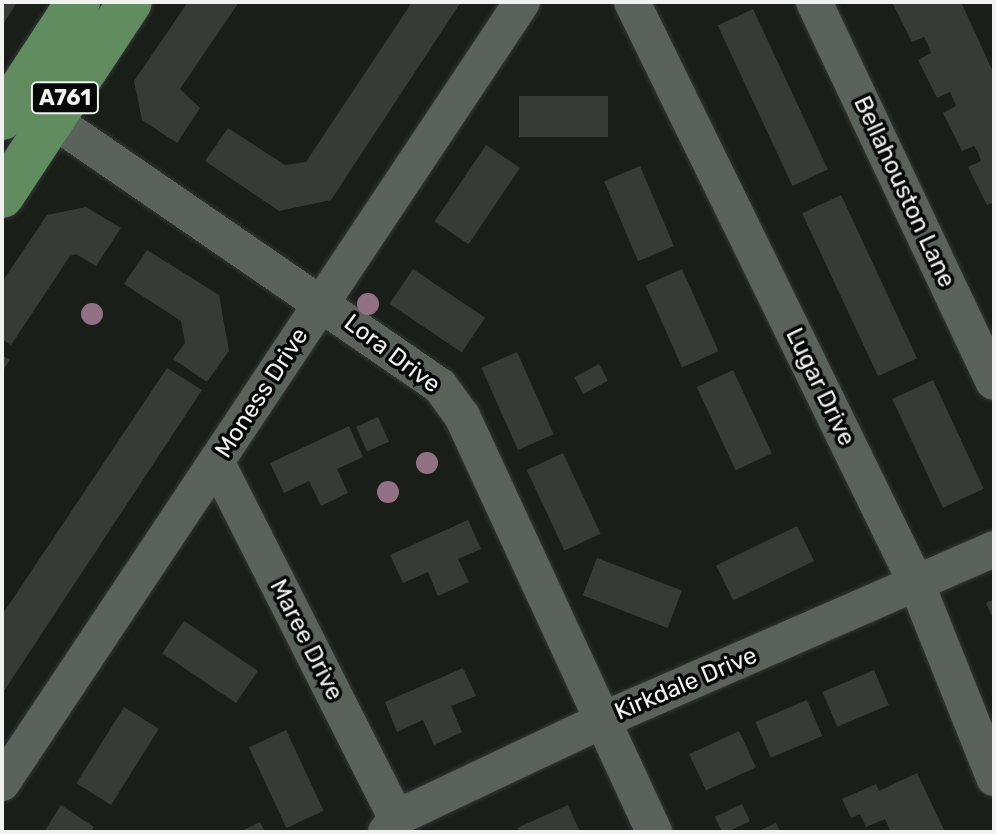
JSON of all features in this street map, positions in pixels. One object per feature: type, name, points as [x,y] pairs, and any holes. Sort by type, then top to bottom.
[{"type":"main road","name":"A761","points":[[2,196],[23,110],[78,2]]},
{"type":"main road","name":"A761","points":[[23,110],[130,2]]},
{"type":"street","name":"Moness Drive","points":[[2,783],[522,2]]},
{"type":"street","name":"Lugar Drive","points":[[632,2],[917,585],[994,778]]},
{"type":"street","name":"Bellahouston Lane","points":[[814,2],[994,382]]},
{"type":"street","name":"Lora Drive","points":[[23,110],[321,302],[440,386],[462,416],[605,719],[654,832]]},
{"type":"street","name":"Maree Drive","points":[[217,463],[391,825]]},
{"type":"street","name":"Kirkdale Drive","points":[[391,825],[605,719],[994,549]]},
{"type":"building","points":[[2,2],[17,2],[2,26]]},
{"type":"building","points":[[188,2],[239,2],[180,89],[200,108],[177,143],[142,120],[134,81]]},
{"type":"building","points":[[412,2],[461,2],[331,200],[279,211],[205,161],[228,128],[285,165],[306,162]]},
{"type":"building","points":[[961,2],[994,74],[994,202],[987,205],[968,167],[981,161],[978,152],[974,146],[962,151],[943,113],[956,106],[950,92],[937,98],[918,60],[931,53],[928,45],[924,37],[912,42],[893,4]]},
{"type":"building","points":[[753,9],[828,169],[792,186],[718,25]]},
{"type":"building","points":[[519,96],[608,96],[608,137],[519,137]]},
{"type":"building","points":[[486,145],[520,168],[469,244],[435,221]]},
{"type":"building","points":[[640,166],[674,246],[638,261],[604,181]]},
{"type":"building","points":[[841,195],[917,358],[878,376],[802,213]]},
{"type":"building","points":[[86,207],[121,228],[96,266],[76,254],[70,256],[11,345],[2,339],[2,282],[47,215]]},
{"type":"building","points":[[147,250],[219,295],[229,351],[207,382],[173,359],[185,343],[181,321],[124,284]]},
{"type":"building","points":[[413,269],[485,318],[462,352],[390,304]]},
{"type":"building","points":[[682,269],[719,351],[682,367],[645,285]]},
{"type":"building","points":[[517,352],[554,434],[518,450],[481,368]]},
{"type":"building","points":[[2,355],[10,360],[2,372]]},
{"type":"building","points":[[599,364],[608,381],[583,394],[574,377]]},
{"type":"building","points":[[167,368],[202,390],[2,694],[2,615]]},
{"type":"building","points":[[733,370],[772,453],[736,470],[697,387]]},
{"type":"building","points":[[933,380],[984,489],[943,508],[892,399]]},
{"type":"building","points":[[378,417],[389,442],[367,451],[356,427]]},
{"type":"building","points":[[349,426],[363,457],[337,469],[348,493],[321,506],[309,481],[284,493],[270,463]]},
{"type":"building","points":[[563,453],[601,534],[564,551],[527,470]]},
{"type":"building","points":[[468,520],[481,549],[458,559],[469,582],[438,596],[428,572],[403,583],[390,555]]},
{"type":"building","points":[[797,526],[814,561],[733,601],[716,565]]},
{"type":"building","points":[[597,558],[682,591],[668,628],[583,595]]},
{"type":"building","points":[[994,599],[994,621],[986,603]]},
{"type":"building","points":[[184,621],[258,671],[236,703],[162,653]]},
{"type":"building","points":[[463,668],[476,696],[451,706],[462,732],[434,745],[423,720],[397,732],[385,702]]},
{"type":"building","points":[[874,670],[889,705],[837,727],[822,692]]},
{"type":"building","points":[[807,700],[822,736],[771,758],[755,722]]},
{"type":"building","points":[[124,707],[159,729],[111,805],[76,783]]},
{"type":"building","points":[[286,730],[324,811],[286,828],[249,747]]},
{"type":"building","points":[[739,731],[756,767],[706,790],[689,754]]},
{"type":"building","points":[[917,773],[945,832],[891,832],[885,819],[866,827],[860,814],[851,818],[842,799],[876,784],[879,791]]},
{"type":"building","points":[[742,804],[750,821],[722,832],[715,817]]},
{"type":"building","points":[[61,805],[94,827],[91,832],[44,832]]},
{"type":"building","points":[[568,805],[580,832],[519,832],[517,828]]},
{"type":"building","points":[[260,822],[265,832],[239,832]]},
{"type":"building","points":[[776,823],[780,832],[756,832]]}]
